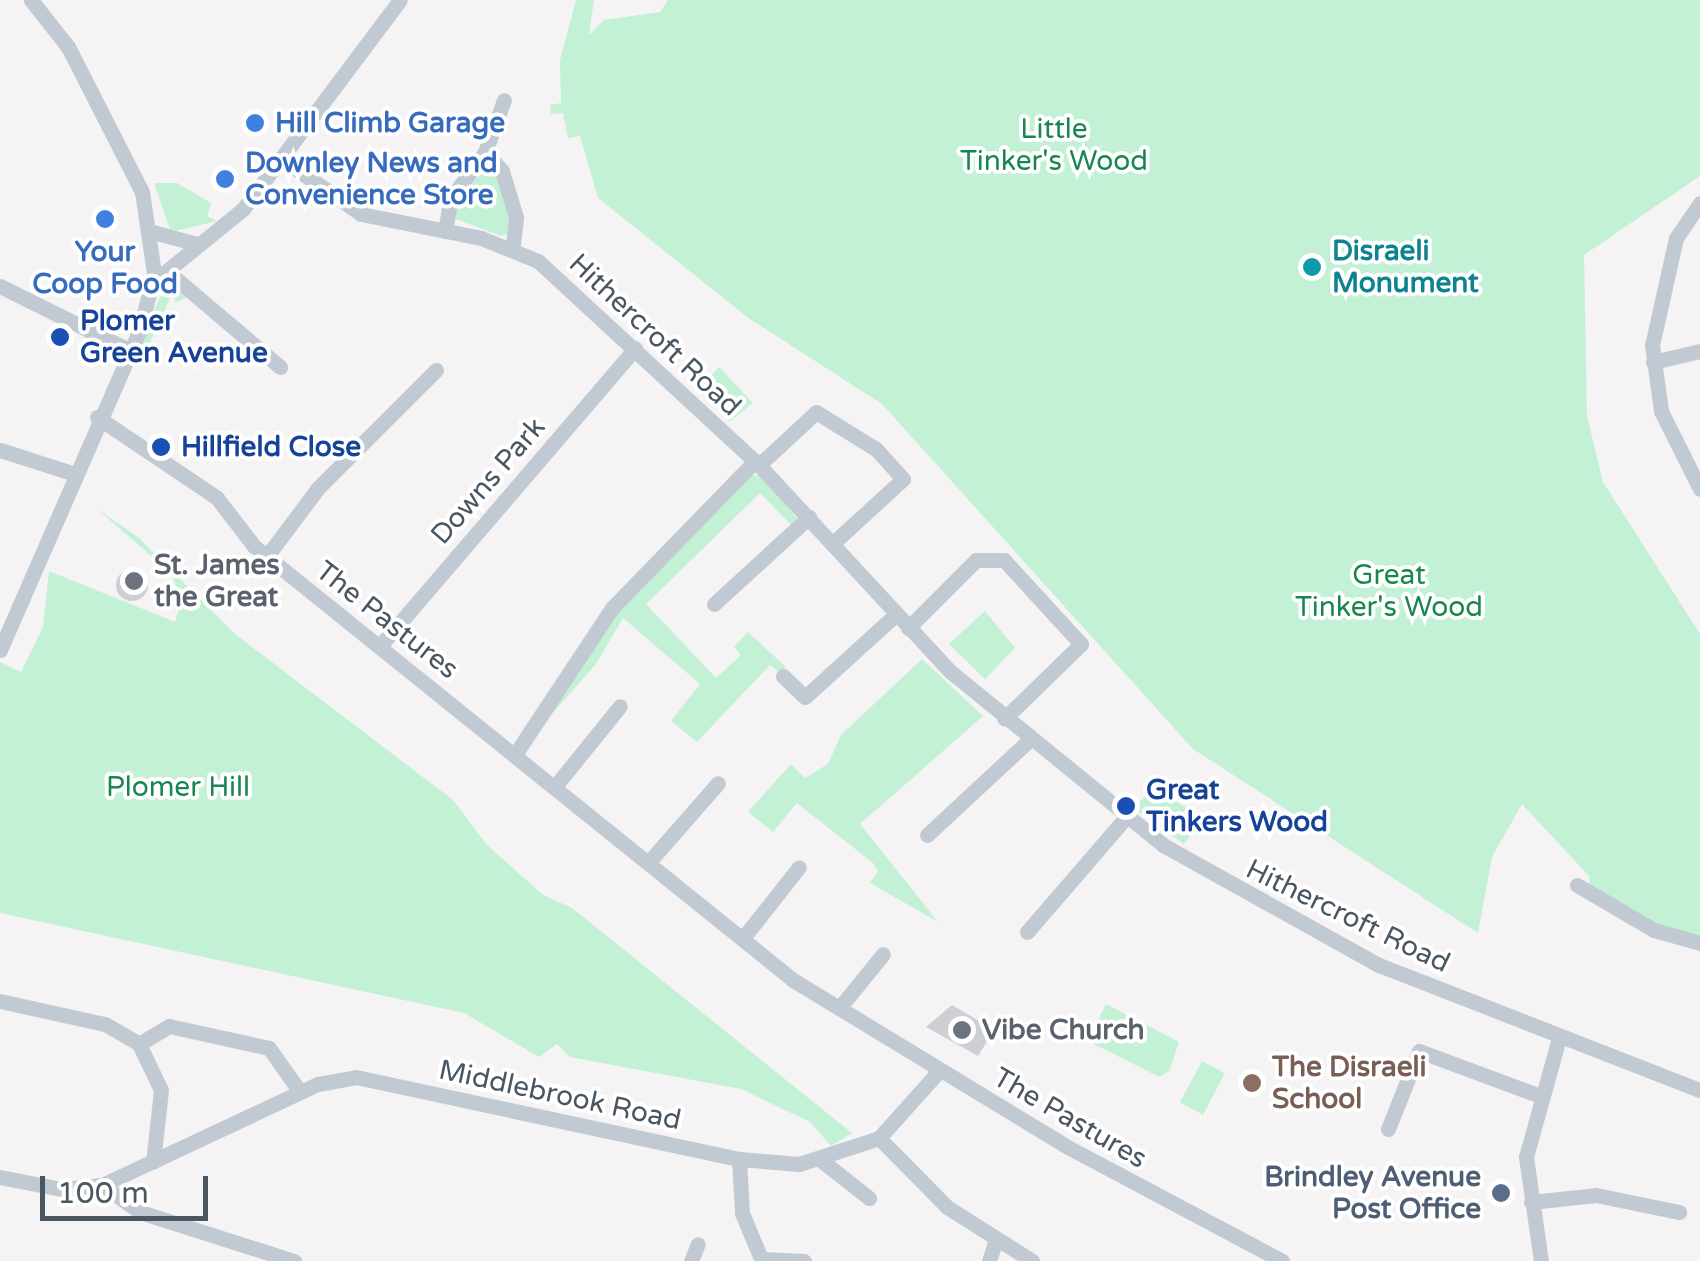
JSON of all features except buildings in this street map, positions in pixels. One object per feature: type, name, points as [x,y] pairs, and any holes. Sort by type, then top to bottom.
[{"type":"street","points":[[1,647],[72,473],[131,352],[153,282],[153,232],[142,192],[86,80],[31,0]]},
{"type":"street","points":[[153,282],[230,222],[400,0]]},
{"type":"street","points":[[446,231],[452,198],[485,152],[504,100]]},
{"type":"street","points":[[485,152],[502,171],[516,217],[513,248]]},
{"type":"street","name":"Hithercroft Road","points":[[282,158],[361,214],[513,248],[635,348],[757,463],[895,615],[1004,720],[1127,816],[1217,879],[1379,965],[1559,1038],[1699,1087]]},
{"type":"street","points":[[1700,203],[1676,238],[1655,316],[1653,362],[1661,410],[1700,490]]},
{"type":"street","points":[[153,232],[197,244]]},
{"type":"street","points":[[168,272],[280,366]]},
{"type":"street","points":[[0,286],[131,352]]},
{"type":"street","name":"Downs Park","points":[[380,646],[635,348]]},
{"type":"street","points":[[1653,362],[1700,351]]},
{"type":"street","points":[[267,556],[318,488],[436,370]]},
{"type":"street","points":[[516,754],[612,608],[757,463],[816,412],[876,449],[904,479],[832,544]]},
{"type":"street","name":"The Pastures","points":[[98,417],[217,498],[267,556],[557,784],[648,863],[840,1008],[939,1072],[1282,1261]]},
{"type":"street","points":[[0,450],[72,473]]},
{"type":"street","points":[[714,604],[809,517]]},
{"type":"street","points":[[908,628],[976,560],[1004,560],[1080,644],[1004,720]]},
{"type":"street","points":[[783,676],[805,697],[895,615]]},
{"type":"street","points":[[557,784],[620,706]]},
{"type":"street","points":[[928,835],[1028,741]]},
{"type":"street","points":[[648,863],[718,783]]},
{"type":"street","points":[[1027,932],[1127,816]]},
{"type":"street","points":[[744,938],[798,867]]},
{"type":"street","points":[[1577,885],[1654,930],[1700,943]]},
{"type":"street","points":[[840,1008],[883,954]]},
{"type":"street","points":[[0,1001],[105,1024],[139,1044],[162,1090],[153,1162]]},
{"type":"street","points":[[139,1044],[169,1026],[269,1048],[300,1092]]},
{"type":"street","points":[[1541,1261],[1526,1158],[1538,1095],[1559,1038]]},
{"type":"street","points":[[1388,1130],[1419,1050],[1538,1095]]},
{"type":"street","name":"Middlebrook Road","points":[[102,1185],[300,1092],[336,1079],[373,1080],[739,1159],[822,1161],[879,1138],[939,1072]]},
{"type":"street","points":[[879,1138],[947,1207],[996,1242],[1032,1261]]},
{"type":"street","points":[[739,1159],[742,1213],[762,1260],[804,1261]]},
{"type":"street","points":[[822,1161],[869,1198]]},
{"type":"street","points":[[0,1177],[60,1189],[102,1185],[140,1212],[294,1261]]},
{"type":"street","points":[[1530,1202],[1596,1195],[1679,1212]]},
{"type":"street","points":[[989,1261],[996,1242]]},
{"type":"street","points":[[691,1261],[698,1244]]},
{"type":"green space","points":[[576,0],[594,0],[589,35],[604,20],[660,12],[668,0],[1700,0],[1700,176],[1584,255],[1587,416],[1603,482],[1700,634],[1700,938],[1664,930],[1590,889],[1589,876],[1522,804],[1492,857],[1478,933],[1193,749],[882,404],[747,317],[598,198],[580,136],[568,138],[563,113],[551,114],[550,105],[561,103],[560,60]]},
{"type":"green space","points":[[490,162],[507,197],[510,234],[501,236],[456,219],[454,206]]},
{"type":"green space","points":[[154,183],[177,183],[211,203],[207,216],[217,221],[171,232]]},
{"type":"green space","points":[[174,287],[189,297],[175,302],[173,292],[139,367],[132,361],[160,297]]},
{"type":"green space","points":[[719,367],[753,403],[730,421],[697,390]]},
{"type":"green space","points":[[751,475],[764,476],[797,519],[792,526],[760,493],[646,604],[716,678],[741,655],[734,647],[748,632],[786,667],[780,673],[770,665],[697,742],[671,721],[700,684],[623,618],[596,664],[528,741],[615,611]]},
{"type":"green space","name":"Plomer Hill","points":[[96,508],[139,538],[235,634],[453,800],[486,844],[543,895],[572,908],[852,1133],[831,1146],[810,1122],[741,1089],[570,1057],[557,1044],[539,1057],[464,1013],[0,913],[0,662],[21,672],[43,627],[49,571],[175,622],[182,600],[171,573]]},
{"type":"green space","points":[[985,611],[1015,648],[985,679],[949,644]]},
{"type":"green space","points":[[922,659],[983,716],[860,824],[938,922],[870,883],[878,871],[873,863],[797,803],[773,832],[748,812],[791,764],[805,778],[828,764],[841,735]]},
{"type":"green space","points":[[1153,787],[1203,818],[1184,844],[1134,808]]},
{"type":"green space","points":[[1106,1004],[1179,1042],[1169,1071],[1159,1077],[1088,1041]]},
{"type":"green space","points":[[1202,1061],[1225,1073],[1203,1115],[1180,1102]]},
{"type":"place","name":"Hill Climb Garage","points":[[255,123]]},
{"type":"place","name":"Downley News and Convenience Store","points":[[225,179]]},
{"type":"place","name":"Your Coop Food","points":[[105,219]]},
{"type":"place","name":"Disraeli Monument","points":[[1312,267]]},
{"type":"place","name":"Plomer Green Avenue","points":[[60,337]]},
{"type":"place","name":"Hillfield Close","points":[[161,447]]},
{"type":"place","name":"St. James the Great","points":[[134,581]]},
{"type":"place","name":"Great Tinkers Wood","points":[[1126,806]]},
{"type":"place","name":"Vibe Church","points":[[962,1030]]},
{"type":"place","name":"The Disraeli School","points":[[1252,1083]]},
{"type":"place","name":"Brindley Avenue Post Office","points":[[1501,1193]]},
{"type":"park label","name":"Little Tinker's Wood","points":[[1054,145]]},
{"type":"park label","name":"Great Tinker's Wood","points":[[1389,591]]}]
